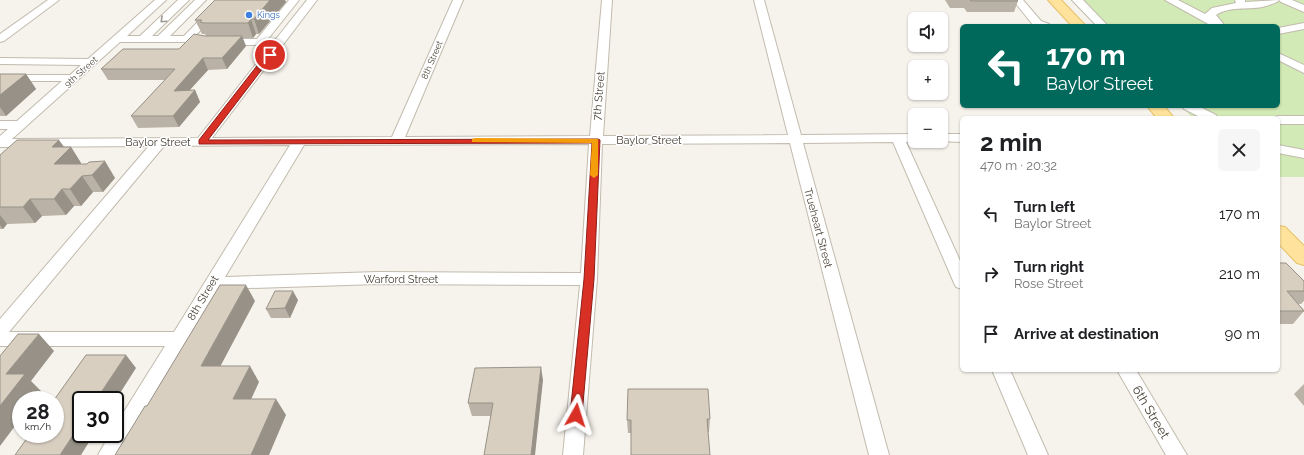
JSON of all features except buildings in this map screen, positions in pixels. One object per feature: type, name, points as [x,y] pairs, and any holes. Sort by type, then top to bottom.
[{"type":"main road","points":[[1054,0],[1077,24]]},
{"type":"main road","points":[[1157,108],[1164,116]]},
{"type":"main road","points":[[1280,234],[1304,258]]},
{"type":"street","points":[[0,39],[54,0]]},
{"type":"street","name":"9th Street","points":[[0,143],[161,0]]},
{"type":"street","points":[[143,39],[184,0]]},
{"type":"street","points":[[161,39],[201,0]]},
{"type":"street","points":[[187,39],[224,0]]},
{"type":"street","points":[[260,42],[294,0]]},
{"type":"street","points":[[202,142],[312,0]]},
{"type":"street","name":"8th Street","points":[[397,141],[458,0]]},
{"type":"street","name":"7th Street","points":[[573,455],[589,279],[596,140],[607,0]]},
{"type":"street","name":"Trueheart Street","points":[[759,0],[879,455]]},
{"type":"street","points":[[1018,0],[1037,23],[1040,24]]},
{"type":"street","points":[[1077,0],[1101,24]]},
{"type":"street","points":[[1170,0],[1216,24]]},
{"type":"street","points":[[1218,24],[1210,14],[1216,10],[1240,3],[1261,4],[1274,0]]},
{"type":"street","points":[[1284,0],[1304,9]]},
{"type":"street","points":[[1280,31],[1304,26]]},
{"type":"street","points":[[117,39],[187,39],[210,42],[279,42]]},
{"type":"street","points":[[1280,57],[1304,63]]},
{"type":"street","points":[[1280,57],[1304,70]]},
{"type":"street","points":[[0,61],[91,62]]},
{"type":"street","points":[[0,78],[73,78]]},
{"type":"street","points":[[1192,108],[1208,116]]},
{"type":"street","points":[[1280,120],[1304,120]]},
{"type":"street","points":[[0,125],[20,125]]},
{"type":"street","points":[[898,138],[960,278]]},
{"type":"street","name":"Baylor Street","points":[[0,143],[908,138]]},
{"type":"street","points":[[948,138],[960,138]]},
{"type":"street","points":[[0,331],[160,142]]},
{"type":"street","name":"8th Street","points":[[108,455],[299,142]]},
{"type":"street","points":[[1280,149],[1304,154]]},
{"type":"street","name":"Warford Street","points":[[212,283],[378,278],[589,279]]},
{"type":"street","points":[[0,339],[179,339]]},
{"type":"street","points":[[1002,372],[1038,455]]},
{"type":"street","name":"6th Street","points":[[1127,372],[1177,455]]},
{"type":"green space","points":[[1074,0],[1304,0],[1304,177],[1280,177],[1280,116],[1191,116],[1183,108],[1280,108],[1280,24],[1098,24]]},
{"type":"slow traffic","points":[[475,141],[596,140],[594,175]]},
{"type":"place","name":"Kings","points":[[249,15]]},
{"type":"route","points":[[270,55],[202,142],[596,140],[589,279],[576,415]]}]
